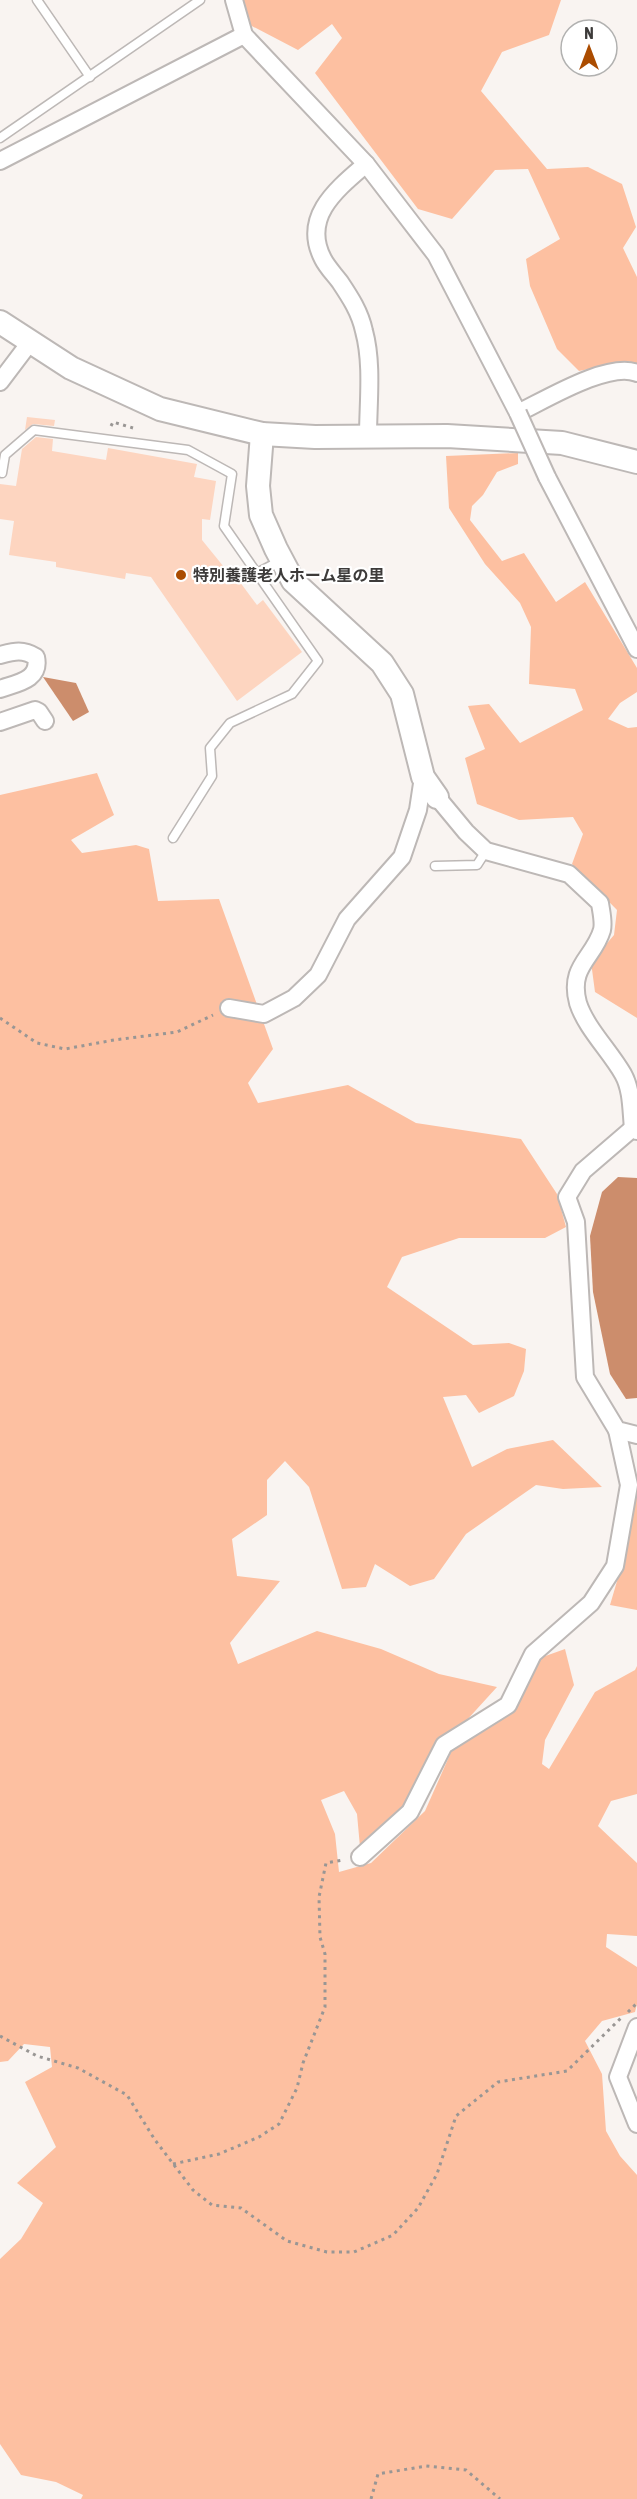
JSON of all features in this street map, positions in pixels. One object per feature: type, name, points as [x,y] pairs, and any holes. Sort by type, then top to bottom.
[{"type":"street","points":[[234,0],[244,35],[366,164],[436,255],[518,412],[548,477],[637,650]]},
{"type":"street","points":[[0,161],[244,35]]},
{"type":"street","points":[[366,164],[337,188],[320,211],[316,235],[323,259],[357,308],[365,332],[369,363],[368,437]]},
{"type":"street","points":[[0,322],[71,368],[160,409],[262,434],[315,437],[447,436],[562,443],[637,462]]},
{"type":"street","points":[[0,382],[31,341]]},
{"type":"street","points":[[518,412],[602,374],[629,370],[637,373]]},
{"type":"street","points":[[262,434],[258,486],[261,515],[281,560],[293,581],[382,663],[402,694],[423,777],[437,797],[466,832],[486,850],[569,874],[600,903],[603,928],[583,961],[576,981],[578,1003],[597,1037],[623,1074],[630,1093],[635,1130],[582,1171],[567,1197],[576,1222],[585,1377],[617,1430],[629,1485],[615,1566],[591,1603],[533,1654],[508,1705],[444,1745],[410,1812],[360,1857]]},
{"type":"street","points":[[0,655],[16,650],[27,651],[36,657],[38,664],[36,672],[30,679],[0,689]]},
{"type":"street","points":[[0,723],[35,710],[45,722]]},
{"type":"street","points":[[229,1008],[264,1014],[294,998],[318,975],[347,919],[402,857],[418,810],[423,777]]},
{"type":"street","points":[[617,1430],[637,1435]]},
{"type":"street","points":[[637,2027],[618,2077],[637,2124]]},
{"type":"lane","points":[[38,0],[90,77]]},
{"type":"lane","points":[[0,138],[200,0]]},
{"type":"lane","points":[[2,473],[5,456],[34,430],[188,450],[232,474],[225,526],[318,661],[292,694],[230,723],[210,748],[212,776],[173,838]]},
{"type":"lane","points":[[257,573],[281,560]]},
{"type":"lane","points":[[435,866],[477,865],[486,850]]},
{"type":"path","points":[[107,439],[112,422],[134,429]]},
{"type":"path","points":[[0,1018],[37,1043],[65,1049],[177,1032],[229,1008]]},
{"type":"path","points":[[173,2164],[219,2154],[259,2137],[279,2124],[297,2088],[303,2062],[325,2007],[325,1954],[320,1937],[319,1897],[326,1863],[360,1857]]},
{"type":"path","points":[[0,2036],[37,2056],[78,2068],[128,2095],[155,2140],[173,2164],[193,2190],[212,2205],[241,2208],[287,2241],[327,2252],[354,2252],[393,2235],[418,2208],[437,2174],[456,2116],[498,2082],[567,2071],[637,2003]]},
{"type":"path","points":[[371,2499],[378,2474],[426,2466],[466,2470],[500,2499]]},
{"type":"shaded area","points":[[243,0],[561,0],[549,35],[502,52],[481,91],[547,169],[588,167],[622,184],[636,227],[623,248],[637,277],[637,364],[628,361],[579,371],[557,349],[530,286],[526,259],[560,239],[528,169],[495,170],[452,219],[418,209],[315,73],[342,38],[332,24],[298,50],[248,24]]},
{"type":"shaded area","points":[[518,453],[518,464],[497,472],[483,495],[472,506],[470,520],[502,561],[524,553],[556,602],[585,582],[637,668],[637,692],[620,703],[608,719],[628,728],[637,727],[637,1018],[595,992],[591,962],[614,935],[617,910],[572,864],[583,834],[573,817],[519,820],[477,804],[465,758],[485,749],[468,706],[489,704],[520,743],[583,710],[575,689],[529,684],[531,627],[520,603],[485,564],[449,508],[446,456]]},
{"type":"shaded area","points":[[43,677],[76,683],[89,712],[73,721]]},
{"type":"shaded area","points":[[97,773],[114,815],[71,840],[82,853],[136,845],[149,849],[158,901],[219,899],[273,1049],[248,1083],[258,1103],[348,1085],[416,1123],[521,1139],[557,1194],[566,1227],[545,1238],[459,1238],[402,1257],[387,1287],[473,1345],[509,1343],[526,1349],[524,1371],[514,1396],[479,1413],[466,1395],[443,1397],[472,1467],[507,1449],[553,1440],[602,1487],[563,1489],[536,1485],[466,1534],[434,1579],[410,1586],[375,1564],[366,1587],[342,1589],[309,1487],[285,1461],[267,1480],[267,1515],[232,1539],[237,1576],[280,1581],[230,1643],[238,1664],[317,1631],[381,1649],[439,1674],[497,1687],[466,1721],[437,1742],[409,1800],[360,1847],[357,1814],[344,1791],[321,1800],[335,1834],[339,1872],[371,1863],[425,1811],[452,1750],[513,1709],[537,1659],[565,1649],[574,1685],[545,1740],[542,1764],[549,1769],[595,1692],[635,1670],[637,1666],[637,1794],[611,1801],[598,1826],[637,1863],[637,1936],[607,1934],[606,1947],[637,1967],[637,2004],[635,2012],[602,2021],[585,2041],[602,2074],[606,2131],[620,2156],[637,2175],[637,2499],[81,2499],[83,2495],[56,2482],[21,2475],[0,2444],[0,2259],[21,2239],[43,2203],[17,2183],[56,2147],[25,2082],[52,2067],[50,2047],[24,2044],[8,2061],[0,2062],[0,795]]},
{"type":"shaded area","points":[[618,1177],[637,1178],[637,1398],[626,1399],[610,1374],[593,1292],[590,1236],[602,1192]]},
{"type":"shaded area","points":[[637,1487],[637,1610],[610,1605],[620,1571],[633,1488]]},
{"type":"building","points":[[27,417],[55,420],[54,426],[33,424],[25,430]]},
{"type":"building","name":"特別養護老人ホーム星の里","points":[[36,437],[53,439],[52,451],[106,460],[108,448],[197,464],[194,477],[216,481],[210,520],[202,519],[202,540],[228,572],[231,570],[257,605],[263,600],[302,652],[237,701],[151,577],[126,573],[125,579],[56,567],[56,562],[9,555],[14,521],[0,519],[0,484],[16,486],[22,449]]},
{"type":"place","name":"特別養護老人ホーム星の里","points":[[181,575]]}]
